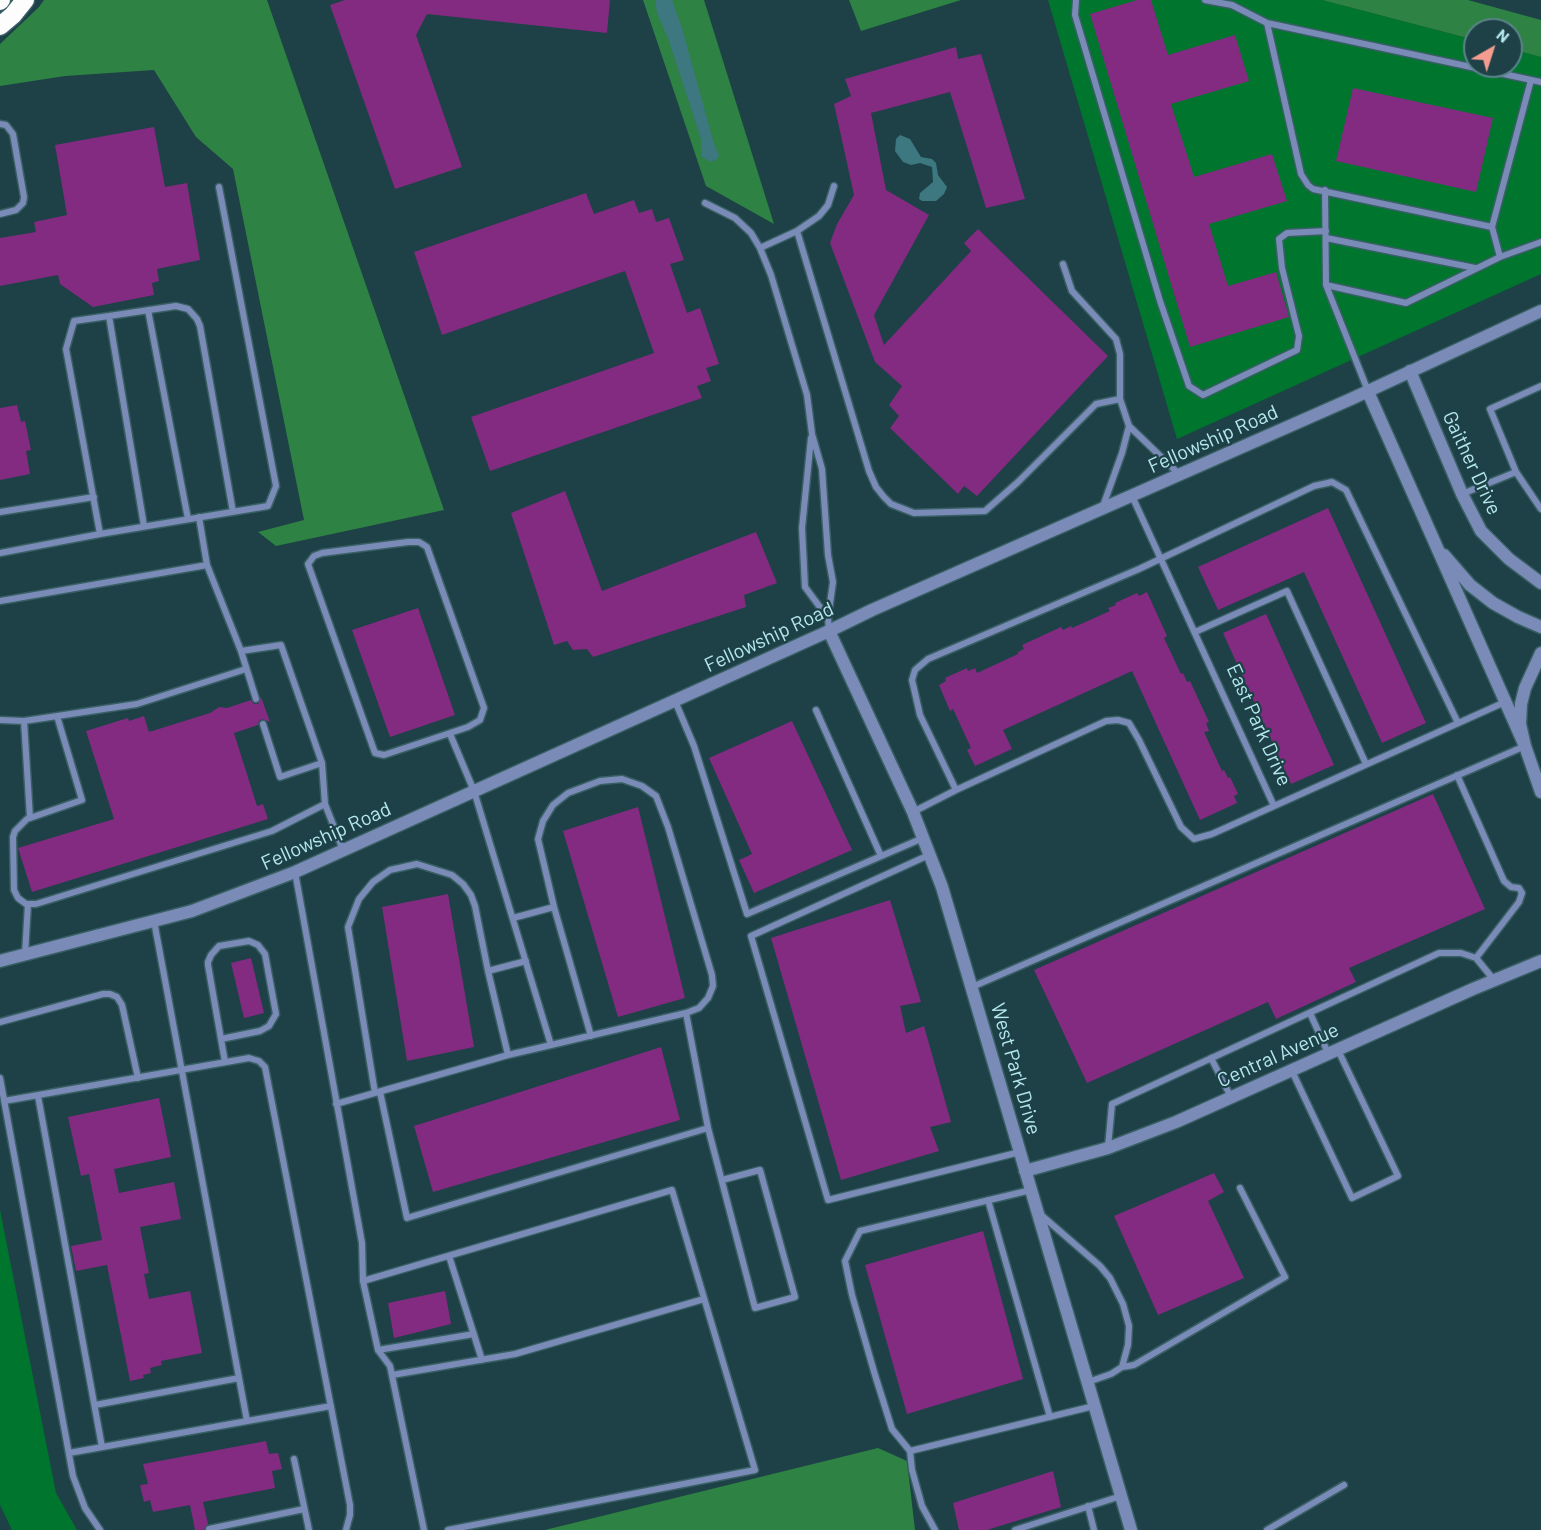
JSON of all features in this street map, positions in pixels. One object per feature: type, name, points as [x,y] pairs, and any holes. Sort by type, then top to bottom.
[{"type":"highway","points":[[0,26],[25,0]]},
{"type":"street","name":"Fellowship Road","points":[[0,960],[154,921],[214,903],[295,872],[872,610],[1368,392],[1541,311]]},
{"type":"street","name":"Gaither Drive","points":[[1410,371],[1461,494],[1481,531],[1528,575],[1541,583]]},
{"type":"street","points":[[1368,392],[1506,702],[1541,792]]},
{"type":"street","points":[[1436,545],[1470,585],[1493,603],[1541,627]]},
{"type":"street","name":"West Park Drive","points":[[829,631],[913,812],[942,887],[1131,1530]]},
{"type":"street","points":[[1525,746],[1520,724],[1521,704],[1525,688],[1541,653]]},
{"type":"street","name":"Central Avenue","points":[[1025,1171],[1108,1148],[1176,1122],[1541,961]]},
{"type":"lane","points":[[1076,0],[1075,15],[1160,301],[1189,386],[1203,395],[1297,351],[1299,336],[1282,268],[1280,239],[1287,233],[1326,235],[1477,269]]},
{"type":"lane","points":[[1205,0],[1233,5],[1268,23],[1541,82]]},
{"type":"lane","points":[[1268,23],[1300,174],[1308,185],[1313,189],[1492,227]]},
{"type":"lane","points":[[1500,257],[1492,227],[1531,80]]},
{"type":"lane","points":[[0,124],[6,125],[14,134],[24,197],[23,203],[16,210],[0,214]]},
{"type":"lane","points":[[760,248],[797,231],[819,216],[828,205],[834,186]]},
{"type":"lane","points":[[0,554],[144,526],[268,506],[276,486],[219,187]]},
{"type":"lane","points":[[1325,190],[1326,285],[1368,392]]},
{"type":"lane","points":[[705,202],[735,218],[751,233],[760,248],[771,275],[807,395],[812,434],[822,469],[828,555],[833,582],[828,618],[829,631]]},
{"type":"lane","points":[[797,231],[869,471],[876,487],[891,504],[914,513],[985,511],[1012,488],[1096,404],[1120,399]]},
{"type":"lane","points":[[1326,285],[1406,303],[1500,257],[1541,242]]},
{"type":"lane","points":[[1064,264],[1072,291],[1116,339],[1120,354],[1120,399],[1129,426],[1180,475]]},
{"type":"lane","points":[[100,534],[66,349],[75,321],[183,306],[192,313],[200,326],[233,512]]},
{"type":"lane","points":[[148,310],[188,519]]},
{"type":"lane","points":[[109,316],[144,526]]},
{"type":"lane","points":[[1541,386],[1490,409],[1516,472],[1541,509]]},
{"type":"lane","points":[[1102,509],[1129,426]]},
{"type":"lane","points":[[812,434],[802,528],[805,587],[828,618]]},
{"type":"lane","points":[[1461,494],[1516,472]]},
{"type":"lane","points":[[956,790],[920,715],[912,680],[915,670],[927,659],[1162,558],[1314,486],[1332,482],[1346,490],[1458,723]]},
{"type":"lane","name":"East Park Drive","points":[[1132,496],[1274,806],[1506,702]]},
{"type":"lane","points":[[0,512],[94,497]]},
{"type":"lane","points":[[199,517],[207,565],[241,651],[256,699]]},
{"type":"lane","points":[[408,542],[419,542],[427,547],[484,708],[480,720],[450,734],[392,753],[384,755],[375,753],[309,564],[315,556],[322,553],[408,542]]},
{"type":"lane","points":[[0,601],[207,565]]},
{"type":"lane","points":[[1195,632],[1287,591],[1366,764]]},
{"type":"lane","points":[[241,651],[281,645],[322,763],[325,804],[344,850]]},
{"type":"lane","points":[[0,720],[24,721],[136,704],[246,669]]},
{"type":"lane","points":[[675,701],[694,746],[747,914],[923,838]]},
{"type":"lane","points":[[816,710],[881,856]]},
{"type":"lane","points":[[57,716],[82,800],[30,818],[20,824],[13,837],[14,890],[19,899],[28,904],[38,903],[272,831],[325,804]]},
{"type":"lane","points":[[913,812],[1106,722],[1118,720],[1129,723],[1181,827],[1194,839],[1212,834],[1274,806]]},
{"type":"lane","points":[[24,721],[30,818]]},
{"type":"lane","points":[[263,724],[280,777],[322,763]]},
{"type":"lane","points":[[450,734],[474,791],[552,1045]]},
{"type":"lane","points":[[972,987],[1525,746]]},
{"type":"lane","points":[[1457,775],[1504,881],[1512,887],[1519,888],[1522,892],[1519,902],[1476,958]]},
{"type":"lane","points":[[336,1104],[508,1055],[591,1036],[686,1013],[699,1008],[708,998],[713,986],[712,975],[669,827],[656,796],[642,786],[622,779],[600,781],[568,793],[552,805],[543,821],[538,839],[554,907],[591,1036]]},
{"type":"lane","points":[[930,855],[751,936],[828,1200],[1020,1152]]},
{"type":"lane","points":[[508,1055],[475,906],[463,884],[452,875],[417,864],[390,870],[373,882],[359,899],[348,927],[378,1093],[407,1218],[708,1128]]},
{"type":"lane","points":[[295,872],[362,1243],[363,1281],[378,1350],[390,1366],[424,1530]]},
{"type":"lane","points":[[25,954],[28,904]]},
{"type":"lane","points":[[513,918],[554,907]]},
{"type":"lane","points":[[154,921],[247,1421]]},
{"type":"lane","points":[[221,1039],[260,1031],[269,1026],[276,1014],[265,954],[260,947],[249,941],[222,945],[213,952],[207,965],[225,1062]]},
{"type":"lane","points":[[1108,1148],[1112,1104],[1439,954],[1461,953],[1476,958],[1494,980]]},
{"type":"lane","points":[[488,971],[526,961]]},
{"type":"lane","points":[[0,1022],[104,994],[112,995],[122,1005],[138,1078]]},
{"type":"lane","points":[[686,1013],[708,1128],[755,1308],[795,1297],[760,1170],[722,1180]]},
{"type":"lane","points":[[1291,1070],[1352,1198],[1398,1176],[1310,1013]]},
{"type":"lane","points":[[4,1101],[249,1058],[259,1061],[266,1069],[350,1505],[346,1530]]},
{"type":"lane","points":[[1211,1058],[1231,1097]]},
{"type":"lane","points":[[0,1078],[69,1453],[78,1492],[85,1508],[100,1530]]},
{"type":"lane","points":[[38,1095],[102,1447]]},
{"type":"lane","points":[[1088,1383],[1122,1367],[1134,1365],[1285,1277],[1240,1188]]},
{"type":"lane","points":[[363,1281],[672,1190],[755,1470],[448,1530]]},
{"type":"lane","points":[[935,1530],[922,1506],[912,1470],[910,1451],[892,1429],[852,1295],[845,1261],[860,1231],[1031,1190]]},
{"type":"lane","points":[[988,1200],[1050,1417]]},
{"type":"lane","points":[[1037,1212],[1100,1266],[1110,1278],[1123,1304],[1129,1326],[1128,1345],[1122,1367]]},
{"type":"lane","points":[[449,1256],[482,1360]]},
{"type":"lane","points":[[392,1375],[515,1354],[704,1299]]},
{"type":"lane","points":[[378,1350],[474,1334]]},
{"type":"lane","points":[[95,1405],[239,1378]]},
{"type":"lane","points":[[69,1453],[331,1406]]},
{"type":"lane","points":[[910,1451],[1095,1406]]},
{"type":"lane","points":[[294,1459],[309,1530]]},
{"type":"lane","points":[[1267,1530],[1344,1485]]},
{"type":"lane","points":[[1015,1530],[1121,1496]]},
{"type":"lane","points":[[1088,1506],[1094,1530]]},
{"type":"lane","points":[[209,1529],[304,1509]]},
{"type":"green space","points":[[44,0],[267,0],[444,510],[276,546],[258,532],[304,520],[233,169],[196,137],[154,70],[65,76],[0,86],[0,44]]},
{"type":"green space","points":[[643,0],[704,0],[774,224],[706,186]]},
{"type":"green space","points":[[849,0],[961,0],[861,31]]},
{"type":"green space","points":[[1048,0],[1322,0],[1463,37],[1463,78],[1523,78],[1523,52],[1541,57],[1541,274],[1177,439]]},
{"type":"green space","points":[[1322,0],[1468,0],[1541,20],[1541,57],[1523,52],[1523,18],[1463,18],[1463,37]]},
{"type":"green space","points":[[0,1210],[56,1493],[77,1530],[12,1530],[0,1505]]},
{"type":"green space","points":[[878,1448],[907,1461],[915,1530],[545,1530]]},
{"type":"water","points":[[655,0],[672,0],[682,28],[719,155],[711,162],[702,157],[701,139],[669,41],[657,13]]},
{"type":"water","points":[[900,135],[910,139],[921,157],[932,159],[936,163],[938,175],[947,187],[944,194],[936,201],[919,199],[920,193],[933,182],[932,167],[920,163],[911,165],[903,162],[895,151],[896,139]]},
{"type":"building","points":[[345,0],[610,0],[607,33],[427,14],[416,35],[462,167],[395,189],[330,5]]},
{"type":"building","points":[[1137,0],[1151,0],[1168,55],[1235,35],[1249,81],[1171,104],[1194,177],[1272,154],[1287,201],[1209,224],[1228,286],[1276,272],[1289,317],[1190,347],[1090,14]]},
{"type":"building","points":[[956,47],[958,59],[981,54],[1025,199],[986,208],[950,92],[871,113],[886,190],[929,215],[874,315],[884,345],[971,251],[964,243],[978,229],[1108,356],[977,496],[964,486],[958,494],[890,428],[899,416],[889,405],[902,386],[875,362],[830,243],[837,224],[854,195],[834,104],[851,96],[845,79]]},
{"type":"building","points":[[1353,88],[1493,118],[1476,192],[1336,161]]},
{"type":"building","points":[[154,127],[165,187],[187,183],[200,260],[157,269],[159,281],[152,283],[154,295],[93,307],[60,284],[58,275],[0,286],[0,238],[36,232],[34,222],[67,215],[55,145]]},
{"type":"building","points":[[586,193],[594,214],[634,200],[639,213],[652,209],[656,222],[669,218],[684,260],[670,264],[687,313],[700,308],[719,364],[706,368],[711,381],[697,386],[702,398],[490,471],[471,417],[654,353],[625,271],[442,335],[414,252]]},
{"type":"building","points":[[17,405],[21,422],[25,421],[31,450],[26,451],[30,474],[0,480],[0,408]]},
{"type":"building","points":[[565,491],[602,591],[756,532],[777,583],[744,595],[746,607],[593,657],[587,649],[573,650],[567,641],[554,645],[511,513]]},
{"type":"building","points":[[1328,508],[1426,723],[1382,743],[1304,572],[1218,610],[1198,567]]},
{"type":"building","points":[[1147,592],[1167,636],[1164,638],[1181,674],[1183,673],[1187,682],[1190,681],[1209,722],[1206,723],[1209,731],[1204,732],[1222,771],[1224,770],[1228,778],[1230,777],[1238,794],[1234,796],[1237,803],[1200,820],[1132,671],[1003,730],[1012,749],[975,766],[967,750],[971,748],[953,709],[950,711],[939,685],[946,681],[945,678],[967,668],[968,671],[975,668],[977,673],[1018,654],[1024,649],[1022,645],[1061,627],[1063,630],[1071,626],[1072,628],[1110,611],[1108,608],[1116,605],[1115,603],[1137,593],[1139,596]]},
{"type":"building","points":[[418,608],[455,715],[390,737],[352,630]]},
{"type":"building","points":[[1266,614],[1334,765],[1291,784],[1223,633]]},
{"type":"building","points":[[261,697],[270,722],[262,719],[258,725],[234,733],[257,806],[263,804],[268,819],[32,892],[18,848],[114,819],[86,731],[128,718],[129,721],[144,716],[149,732],[210,713],[219,707],[227,708],[251,700],[254,704],[258,704]]},
{"type":"building","points":[[792,721],[852,850],[754,893],[739,860],[752,854],[709,758]]},
{"type":"building","points":[[1433,794],[1485,909],[1349,968],[1356,982],[1276,1019],[1268,1002],[1087,1083],[1034,970]]},
{"type":"building","points":[[638,807],[685,998],[618,1017],[563,831]]},
{"type":"building","points":[[448,894],[474,1047],[407,1061],[382,907]]},
{"type":"building","points":[[890,900],[921,1002],[900,1006],[906,1033],[924,1026],[951,1122],[930,1127],[939,1151],[841,1180],[771,938]]},
{"type":"building","points":[[251,958],[264,1013],[244,1018],[231,963]]},
{"type":"building","points":[[661,1047],[680,1120],[433,1192],[414,1126]]},
{"type":"building","points":[[159,1098],[171,1157],[114,1169],[119,1193],[174,1182],[181,1219],[140,1227],[149,1273],[144,1274],[149,1299],[190,1291],[202,1353],[161,1361],[162,1365],[150,1368],[151,1373],[143,1375],[144,1378],[130,1381],[107,1265],[76,1271],[71,1246],[102,1240],[89,1174],[81,1176],[68,1117]]},
{"type":"building","points":[[1214,1173],[1224,1192],[1208,1201],[1244,1278],[1158,1315],[1114,1216]]},
{"type":"building","points":[[983,1231],[1023,1379],[907,1414],[865,1265]]},
{"type":"building","points":[[445,1291],[451,1324],[394,1338],[388,1303]]},
{"type":"building","points":[[266,1441],[269,1454],[278,1453],[282,1469],[272,1471],[275,1488],[203,1502],[208,1524],[204,1530],[195,1530],[190,1505],[153,1512],[150,1500],[144,1502],[140,1485],[148,1484],[143,1464]]},
{"type":"building","points":[[1053,1471],[1061,1507],[987,1530],[959,1530],[953,1503]]}]
